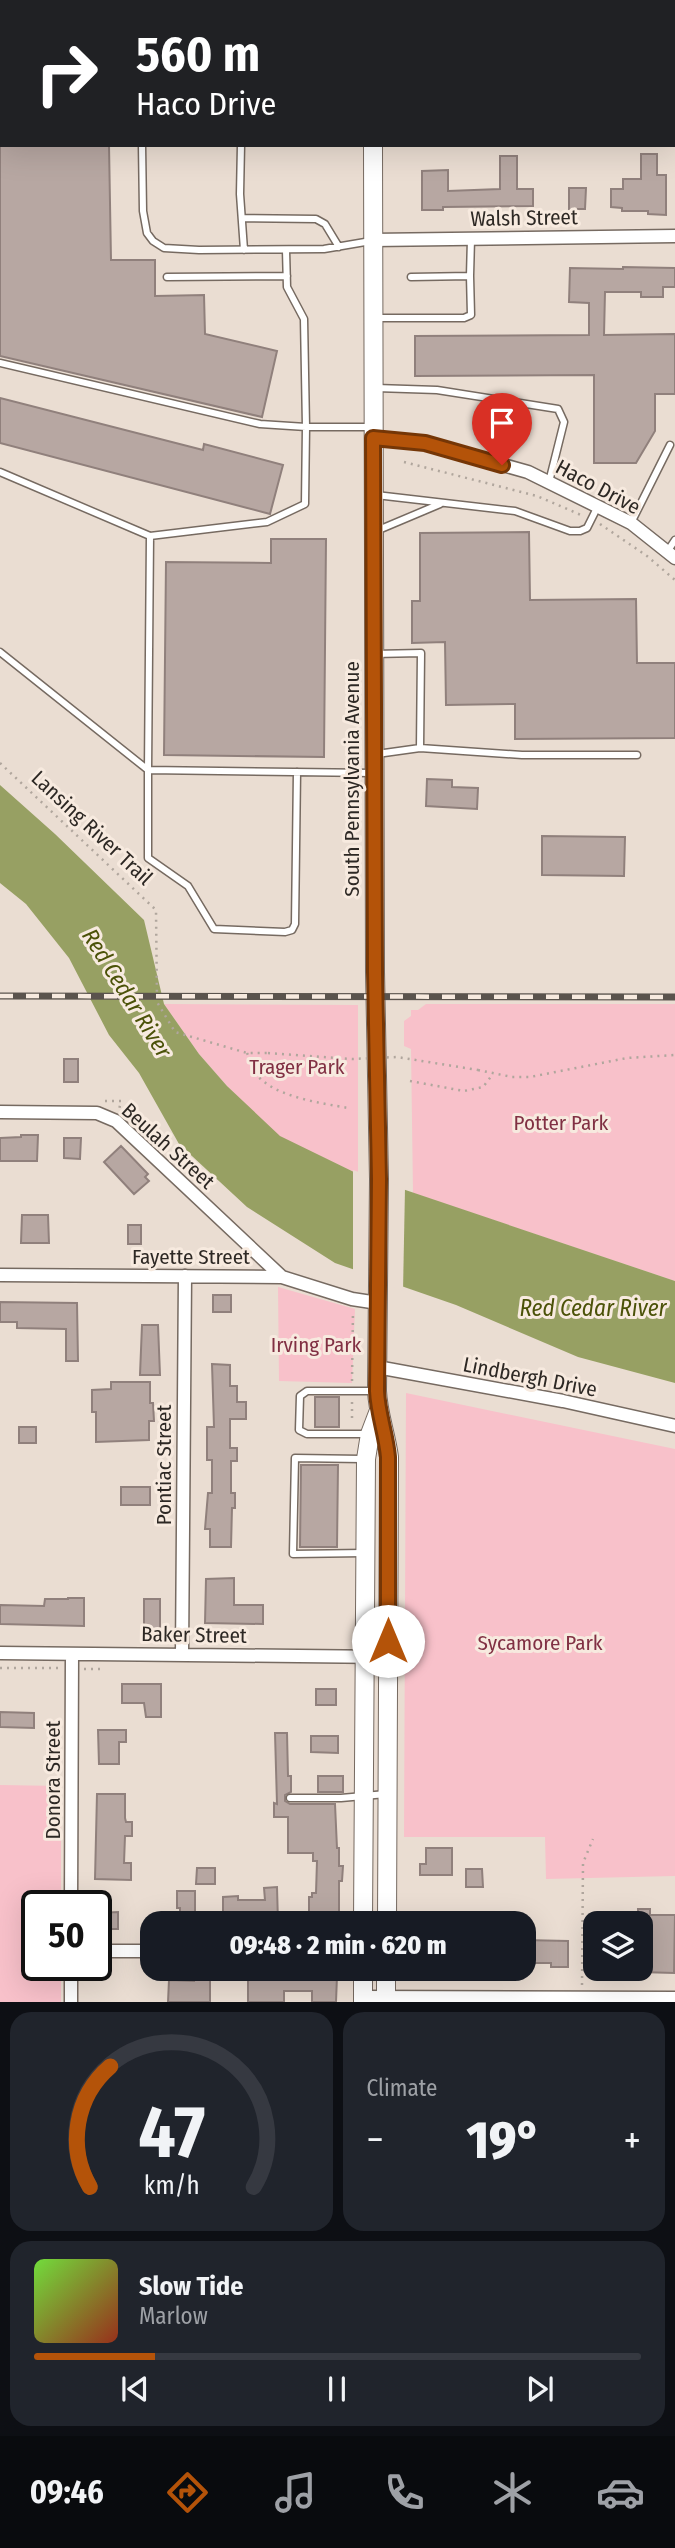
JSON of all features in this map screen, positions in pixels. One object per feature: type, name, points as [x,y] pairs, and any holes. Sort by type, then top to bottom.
[{"type":"main road","name":"South Pennsylvania Avenue","points":[[373,147],[375,972],[379,1179],[377,1391],[378,1413],[386,1433],[388,1457],[387,1911]]},
{"type":"main road","name":"South Pennsylvania Avenue","points":[[363,1911],[366,1459],[370,1434],[378,1413]]},
{"type":"main road","points":[[363,1981],[363,1999]]},
{"type":"main road","points":[[386,1981],[386,1999]]},
{"type":"street","name":"Walsh Street","points":[[372,240],[675,236]]},
{"type":"street","name":"Haco Drive","points":[[374,432],[425,443],[528,472],[631,523],[671,555]]},
{"type":"street","name":"Beulah Street","points":[[0,1112],[97,1113],[116,1121],[282,1277]]},
{"type":"street","name":"Fayette Street","points":[[0,1275],[282,1277],[352,1299],[378,1294]]},
{"type":"street","name":"Pontiac Street","points":[[182,1654],[185,1276]]},
{"type":"street","name":"Lindbergh Drive","points":[[377,1367],[563,1401],[675,1426]]},
{"type":"street","name":"Baker Street","points":[[0,1653],[388,1657]]},
{"type":"street","name":"Donora Street","points":[[71,1890],[72,1654]]},
{"type":"street","points":[[112,1951],[140,1951]]},
{"type":"street","points":[[71,1981],[71,2002]]},
{"type":"street","points":[[363,1999],[675,1997]]},
{"type":"lane","points":[[142,147],[143,211],[147,233],[164,248],[286,250],[339,247],[372,240]]},
{"type":"lane","points":[[241,147],[244,250]]},
{"type":"lane","points":[[242,218],[316,219],[325,224],[339,247]]},
{"type":"lane","points":[[373,318],[469,317],[471,238]]},
{"type":"lane","points":[[0,472],[150,536],[267,522],[305,504],[304,319],[287,287],[286,250]]},
{"type":"lane","points":[[167,276],[287,276]]},
{"type":"lane","points":[[411,278],[470,276]]},
{"type":"lane","points":[[0,363],[260,424],[374,432]]},
{"type":"lane","points":[[374,388],[437,390],[558,409],[564,422],[549,482]]},
{"type":"lane","points":[[631,523],[670,445]]},
{"type":"lane","points":[[374,495],[515,510],[570,531],[587,528],[598,506]]},
{"type":"lane","points":[[374,532],[443,503]]},
{"type":"lane","points":[[150,536],[148,858],[188,886],[214,929],[292,930],[295,924],[297,772]]},
{"type":"lane","points":[[671,555],[675,540]]},
{"type":"lane","points":[[0,652],[148,770],[297,772],[375,764],[420,748],[522,755],[637,755]]},
{"type":"lane","points":[[374,654],[421,653],[420,748]]},
{"type":"lane","points":[[370,1434],[307,1434],[299,1430],[300,1396],[307,1391],[377,1391]]},
{"type":"lane","points":[[366,1459],[295,1458],[293,1554],[366,1553]]},
{"type":"lane","points":[[290,1798],[341,1798],[387,1794]]},
{"type":"path","points":[[404,462],[537,496],[591,520],[647,556],[675,580]]},
{"type":"path","name":"Lansing River Trail","points":[[0,763],[156,910],[157,1002],[175,1032],[247,1053]]},
{"type":"path","points":[[348,1108],[315,1102],[280,1091],[256,1074],[247,1053],[352,1059],[397,1056],[530,1077],[627,1058],[675,1055]]},
{"type":"path","points":[[410,1082],[464,1091],[483,1087],[493,1073]]},
{"type":"path","points":[[588,1998],[583,1863],[593,1839]]},
{"type":"green space","name":"Trager Park","points":[[164,1004],[358,1005],[358,1174],[280,1137],[227,1086],[199,1054]]},
{"type":"green space","name":"Potter Park","points":[[426,1004],[675,1004],[675,1281],[413,1193],[411,1049],[404,1046],[404,1021],[411,1016],[411,1010],[418,1010]]},
{"type":"green space","name":"Irving Park","points":[[278,1287],[355,1309],[352,1383],[279,1381]]},
{"type":"green space","name":"Sycamore Park","points":[[406,1393],[675,1449],[675,1876],[546,1879],[545,1837],[404,1837]]},
{"type":"green space","points":[[0,1785],[61,1786],[61,1890],[21,1890],[21,1981],[61,1981],[61,2002],[0,2002]]},
{"type":"water","name":"Red Cedar River","points":[[0,785],[144,920],[164,1004],[199,1054],[227,1086],[280,1136],[358,1174],[675,1281],[675,1383],[578,1357],[456,1305],[335,1263],[247,1207],[179,1144],[139,1073],[109,1035],[69,958],[26,904],[0,883]]},
{"type":"pier","points":[[353,1170],[405,1188],[403,1291],[353,1273]]},
{"type":"building","points":[[0,147],[109,147],[111,260],[155,260],[155,296],[204,295],[205,334],[277,351],[262,417],[0,356]]},
{"type":"building","points":[[641,154],[657,154],[657,175],[666,175],[666,215],[648,214],[648,211],[622,211],[622,208],[611,207],[611,189],[623,189],[623,179],[641,179]]},
{"type":"building","points":[[500,156],[517,156],[517,189],[533,189],[533,206],[443,207],[443,210],[422,210],[422,171],[448,170],[448,191],[500,189]]},
{"type":"building","points":[[569,188],[586,188],[585,209],[569,209]]},
{"type":"building","points":[[570,268],[675,268],[675,287],[663,287],[663,297],[641,297],[641,292],[605,292],[604,335],[675,334],[675,394],[655,394],[655,431],[636,463],[594,463],[594,375],[415,376],[415,336],[589,335],[589,303],[569,302]]},
{"type":"building","points":[[0,398],[203,450],[204,444],[283,465],[270,514],[0,443]]},
{"type":"building","points":[[529,532],[530,600],[636,599],[637,663],[675,663],[675,738],[515,739],[515,704],[446,705],[445,642],[412,643],[412,601],[420,601],[420,533]]},
{"type":"building","points":[[271,539],[326,539],[324,757],[164,755],[166,562],[271,563]]},
{"type":"building","points":[[427,779],[452,780],[452,787],[478,788],[477,809],[426,806]]},
{"type":"building","points":[[542,836],[625,837],[624,876],[542,875]]},
{"type":"building","points":[[64,1059],[78,1059],[78,1082],[64,1082]]},
{"type":"building","points":[[38,1135],[37,1161],[0,1161],[0,1138]]},
{"type":"building","points":[[64,1138],[81,1138],[80,1159],[64,1158]]},
{"type":"building","points":[[121,1146],[148,1174],[145,1177],[149,1181],[134,1194],[104,1162]]},
{"type":"building","points":[[22,1215],[48,1215],[49,1243],[21,1243]]},
{"type":"building","points":[[128,1225],[141,1225],[141,1244],[128,1244]]},
{"type":"building","points":[[213,1295],[231,1295],[231,1312],[213,1312]]},
{"type":"building","points":[[0,1302],[77,1303],[78,1361],[66,1361],[66,1329],[17,1328],[17,1322],[0,1322]]},
{"type":"building","points":[[142,1325],[158,1325],[160,1375],[140,1375]]},
{"type":"building","points":[[212,1364],[230,1365],[230,1386],[237,1386],[237,1402],[246,1402],[246,1419],[230,1419],[230,1448],[237,1448],[237,1461],[231,1461],[231,1493],[235,1493],[235,1508],[232,1508],[231,1547],[210,1547],[210,1529],[205,1529],[208,1493],[212,1493],[212,1460],[207,1460],[207,1427],[214,1427]]},
{"type":"building","points":[[111,1382],[150,1382],[150,1403],[153,1403],[154,1421],[149,1421],[149,1440],[96,1442],[96,1412],[92,1412],[92,1390],[111,1389]]},
{"type":"building","points":[[315,1397],[339,1397],[339,1427],[315,1427]]},
{"type":"building","points":[[19,1427],[36,1427],[36,1443],[19,1443]]},
{"type":"building","points":[[301,1465],[338,1465],[337,1547],[300,1547]]},
{"type":"building","points":[[121,1487],[150,1487],[150,1505],[121,1505]]},
{"type":"building","points":[[234,1578],[234,1605],[263,1605],[263,1624],[205,1623],[206,1579]]},
{"type":"building","points":[[84,1598],[84,1626],[0,1624],[0,1605],[44,1606],[45,1599]]},
{"type":"building","points":[[144,1599],[160,1599],[160,1630],[144,1630]]},
{"type":"building","points":[[122,1684],[161,1684],[161,1717],[146,1717],[144,1703],[122,1703]]},
{"type":"building","points":[[316,1689],[336,1689],[336,1705],[316,1705]]},
{"type":"building","points":[[0,1712],[34,1713],[34,1728],[0,1727]]},
{"type":"building","points":[[98,1730],[126,1730],[126,1742],[119,1742],[119,1764],[99,1764]]},
{"type":"building","points":[[275,1733],[287,1733],[291,1792],[285,1795],[285,1801],[290,1804],[335,1804],[339,1866],[343,1866],[342,1881],[339,1881],[339,1911],[309,1911],[309,1897],[316,1893],[317,1861],[313,1861],[313,1853],[288,1853],[288,1817],[274,1817],[274,1803],[277,1804]]},
{"type":"building","points":[[311,1736],[338,1736],[338,1753],[311,1752]]},
{"type":"building","points":[[318,1776],[343,1776],[343,1792],[318,1792]]},
{"type":"building","points":[[97,1794],[125,1794],[125,1818],[126,1822],[132,1822],[132,1836],[125,1836],[124,1863],[131,1863],[131,1880],[95,1879]]},
{"type":"building","points":[[426,1848],[452,1848],[452,1875],[420,1875],[420,1864],[426,1864]]},
{"type":"building","points":[[197,1868],[215,1868],[215,1884],[196,1884]]},
{"type":"building","points":[[466,1869],[482,1869],[483,1887],[466,1887]]},
{"type":"building","points":[[277,1887],[278,1911],[223,1911],[223,1897],[265,1900],[264,1888]]},
{"type":"building","points":[[177,1891],[195,1891],[195,1911],[180,1911],[180,1908],[177,1908]]},
{"type":"building","points":[[112,1912],[118,1912],[118,1929],[112,1929]]},
{"type":"building","points":[[653,1915],[675,1915],[674,1973],[653,1972]]},
{"type":"building","points":[[536,1940],[568,1941],[568,1967],[551,1967],[551,1963],[536,1963]]},
{"type":"building","points":[[169,1981],[210,1981],[210,2002],[168,2002]]},
{"type":"building","points":[[248,1981],[337,1981],[336,2002],[312,2002],[312,1991],[284,1991],[284,2002],[248,2002]]},
{"type":"railway","points":[[0,996],[675,997]]},
{"type":"route","points":[[388,1641],[388,1457],[386,1433],[378,1413],[377,1391],[379,1179],[375,972],[373,438],[425,443],[502,465]]}]
